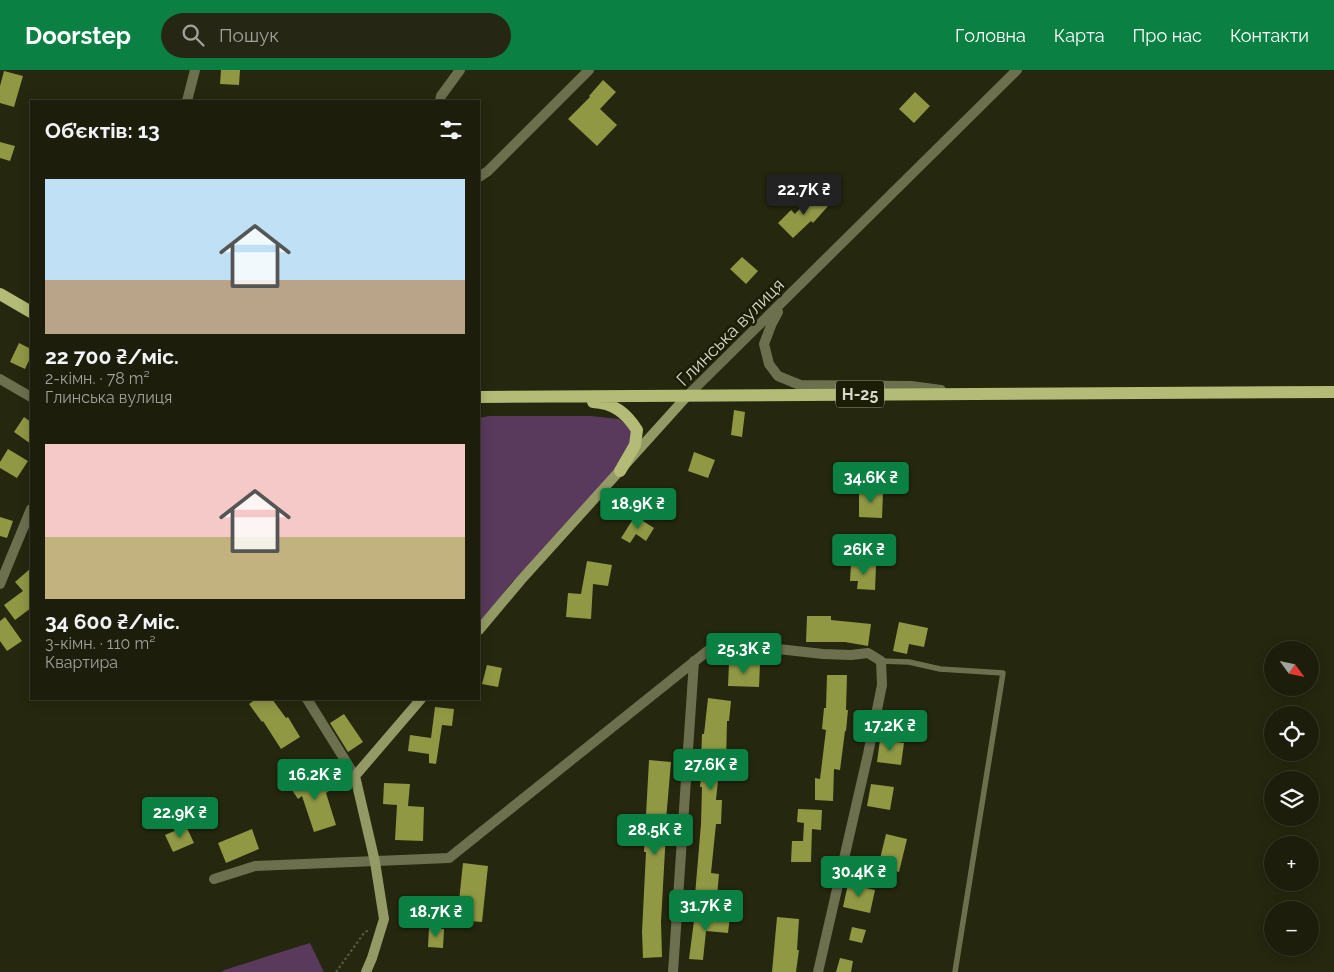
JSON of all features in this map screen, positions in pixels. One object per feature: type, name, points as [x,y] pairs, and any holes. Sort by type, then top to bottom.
[{"type":"main road","points":[[0,294],[30,311]]},
{"type":"main road","name":"Н-25","points":[[480,397],[1334,392]]},
{"type":"main road","name":"Глинська вулиця","points":[[480,629],[688,395]]},
{"type":"main road","points":[[536,396],[544,400],[599,402],[612,406],[628,416],[637,430],[635,445],[620,471]]},
{"type":"main road","points":[[366,972],[384,918],[375,862],[355,776],[419,700]]},
{"type":"street","points":[[187,100],[195,70]]},
{"type":"street","points":[[440,100],[441,96],[460,70]]},
{"type":"street","points":[[480,176],[488,171],[589,70]]},
{"type":"street","name":"Глинська вулиця","points":[[688,395],[1017,70]]},
{"type":"street","points":[[783,301],[772,322],[764,344],[769,364],[778,376],[800,385],[911,386],[969,394]]},
{"type":"street","points":[[0,379],[30,396]]},
{"type":"street","points":[[0,584],[30,510]]},
{"type":"street","points":[[214,879],[255,866],[448,858],[710,649],[769,648],[823,654],[851,655],[868,653],[882,661],[882,685],[818,972]]},
{"type":"street","points":[[673,972],[694,661]]},
{"type":"street","points":[[308,700],[355,776]]},
{"type":"lane","points":[[882,661],[909,662],[940,669],[1003,673],[955,972]]},
{"type":"path","points":[[336,972],[364,933],[384,918]]},
{"type":"shaded area","points":[[489,416],[591,416],[619,419],[629,427],[638,440],[593,501],[512,582],[480,624],[480,418]]},
{"type":"shaded area","points":[[310,943],[324,972],[221,972],[224,970]]},
{"type":"building","points":[[221,70],[240,70],[239,85],[220,84]]},
{"type":"building","points":[[4,71],[23,76],[14,107],[0,103],[0,86]]},
{"type":"building","points":[[603,80],[616,92],[600,109],[617,125],[597,146],[568,119],[590,97]]},
{"type":"building","points":[[915,92],[930,106],[914,123],[899,109]]},
{"type":"building","points":[[0,142],[15,146],[10,161],[0,158]]},
{"type":"building","points":[[815,193],[829,205],[813,223],[811,221],[793,238],[778,223],[791,210],[795,214]]},
{"type":"building","points":[[742,257],[758,271],[746,284],[730,269]]},
{"type":"building","points":[[19,343],[30,348],[30,358],[25,369],[10,362]]},
{"type":"building","points":[[734,410],[745,412],[742,437],[731,435]]},
{"type":"building","points":[[24,417],[30,421],[30,443],[14,432]]},
{"type":"building","points":[[8,449],[28,461],[17,478],[0,468],[0,462]]},
{"type":"building","points":[[694,452],[715,460],[708,478],[688,471]]},
{"type":"building","points":[[859,491],[883,492],[882,518],[859,517]]},
{"type":"building","points":[[635,516],[654,528],[646,541],[636,534],[630,543],[621,538]]},
{"type":"building","points":[[0,517],[13,521],[7,538],[0,536]]},
{"type":"building","points":[[587,561],[612,565],[608,586],[593,584],[591,619],[566,617],[568,593],[581,594]]},
{"type":"building","points":[[851,564],[876,566],[875,590],[857,589],[858,581],[850,581]]},
{"type":"building","points":[[30,569],[30,609],[15,620],[4,605],[23,591],[15,582]]},
{"type":"building","points":[[807,616],[831,616],[831,620],[871,624],[868,646],[845,642],[806,642]]},
{"type":"building","points":[[5,617],[22,641],[7,651],[0,641],[0,621]]},
{"type":"building","points":[[899,622],[928,628],[924,647],[909,644],[907,654],[893,651]]},
{"type":"building","points":[[729,663],[760,664],[759,687],[728,686]]},
{"type":"building","points":[[487,665],[502,668],[498,687],[482,684]]},
{"type":"building","points":[[827,675],[847,675],[846,710],[848,710],[846,731],[840,770],[834,769],[833,801],[815,800],[815,778],[820,779],[826,730],[822,729],[824,708],[826,708]]},
{"type":"building","points":[[708,698],[731,701],[729,721],[727,721],[726,762],[720,761],[716,800],[722,800],[721,824],[716,824],[711,873],[719,874],[717,896],[695,895],[701,824],[702,734],[704,734]]},
{"type":"building","points":[[255,700],[273,700],[286,718],[288,717],[300,737],[281,749],[263,721],[249,704]]},
{"type":"building","points":[[435,707],[454,709],[452,726],[442,725],[436,764],[429,763],[429,754],[408,751],[410,735],[431,738]]},
{"type":"building","points":[[344,714],[363,742],[348,752],[330,723]]},
{"type":"building","points":[[880,740],[904,743],[901,765],[877,762]]},
{"type":"building","points":[[649,760],[671,762],[665,832],[661,922],[662,957],[643,958],[642,932],[646,852],[644,852]]},
{"type":"building","points":[[315,770],[329,791],[326,793],[336,825],[314,832],[302,796],[298,799],[290,787]]},
{"type":"building","points":[[384,783],[410,784],[408,806],[424,807],[423,841],[395,840],[397,805],[383,804]]},
{"type":"building","points":[[871,784],[894,787],[890,810],[867,806]]},
{"type":"building","points":[[798,809],[822,810],[821,830],[812,829],[811,862],[791,862],[792,841],[803,841],[804,823],[797,822]]},
{"type":"building","points":[[186,826],[194,843],[173,852],[165,835]]},
{"type":"building","points":[[252,829],[259,849],[226,863],[218,843]]},
{"type":"building","points":[[886,834],[907,839],[899,872],[878,867]]},
{"type":"building","points":[[463,863],[488,866],[482,922],[457,920]]},
{"type":"building","points":[[848,884],[875,890],[870,913],[843,907]]},
{"type":"building","points":[[695,913],[730,916],[728,933],[706,931],[703,960],[689,959]]},
{"type":"building","points":[[777,917],[799,919],[797,950],[799,950],[796,972],[772,972]]},
{"type":"building","points":[[852,927],[866,930],[862,943],[849,940]]},
{"type":"building","points":[[429,928],[444,929],[443,948],[428,947]]},
{"type":"building","points":[[840,958],[853,961],[851,972],[836,972]]}]
